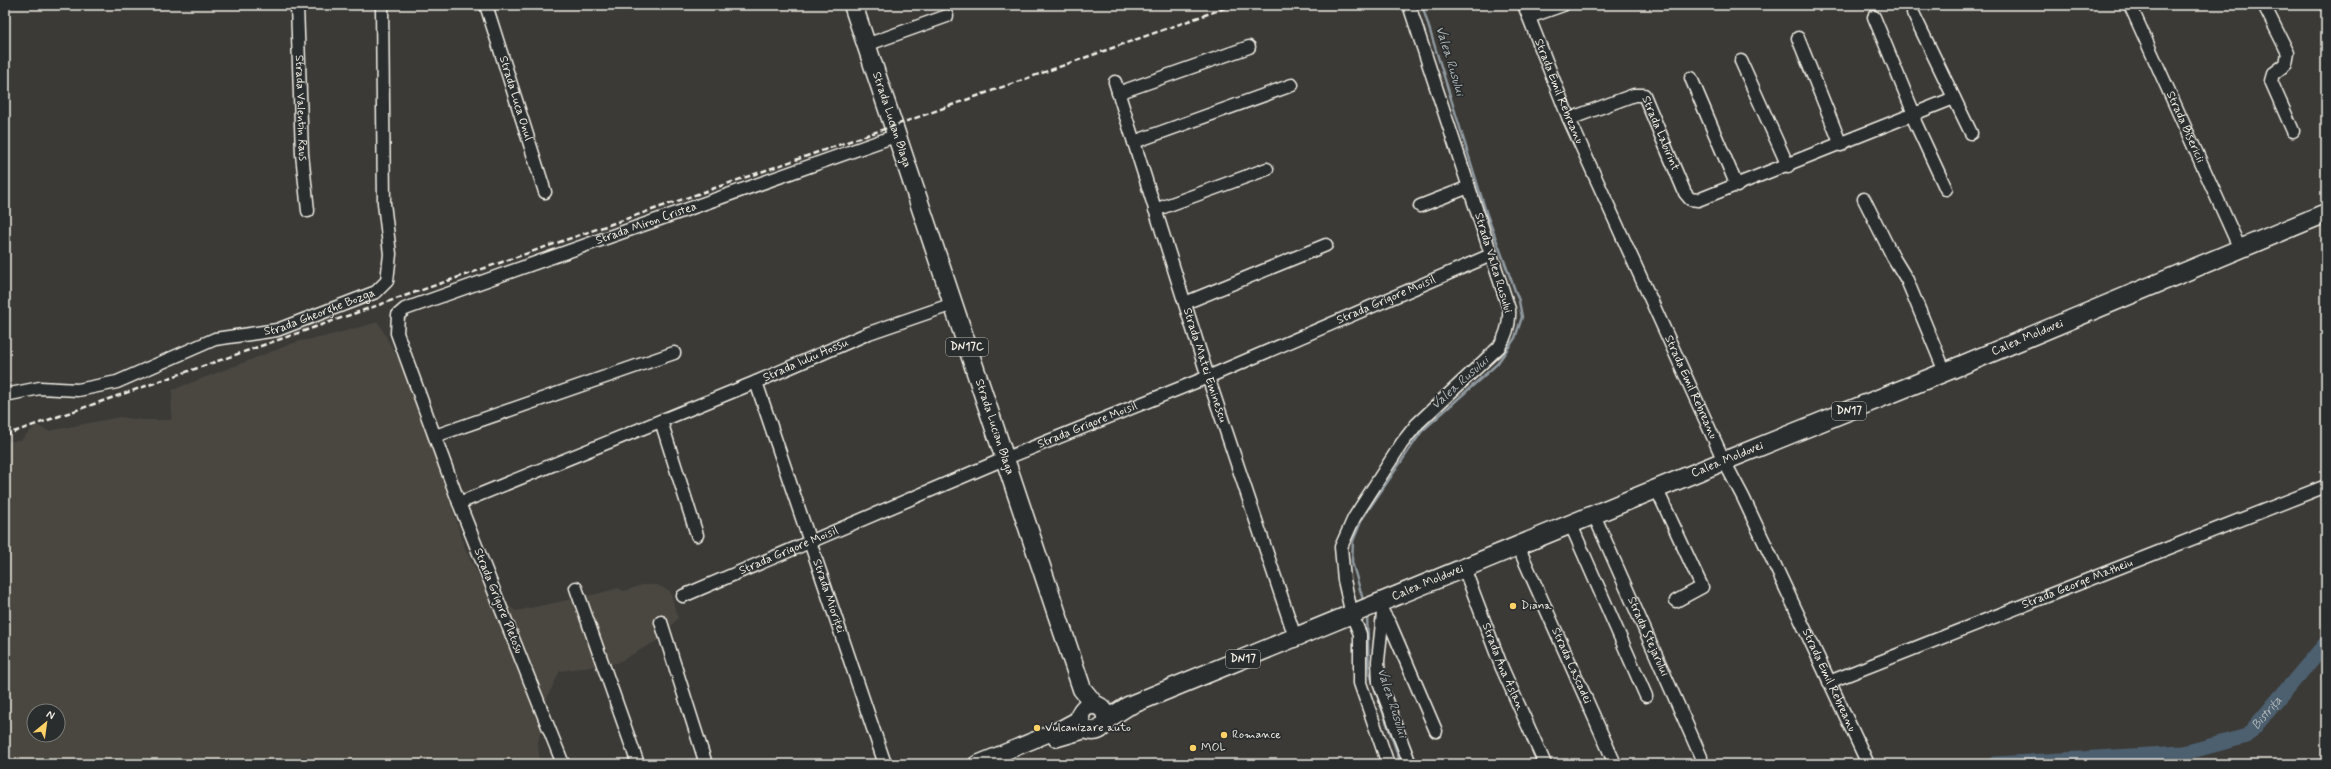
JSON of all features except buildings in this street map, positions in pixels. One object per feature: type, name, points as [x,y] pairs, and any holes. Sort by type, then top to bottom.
[{"type":"highway","name":"Strada Lucian Blaga","points":[[853,5],[895,136],[1092,715]]},
{"type":"highway","name":"Calea Moldovei","points":[[1092,715],[1128,706],[1295,637],[1369,610],[1464,568],[1945,372],[2326,213]]},
{"type":"main road","name":"Calea Moldovei","points":[[976,764],[1092,715]]},
{"type":"main road","name":"Calea Moldovei","points":[[994,764],[1059,737],[1092,715]]},
{"type":"street","name":"Strada Valentin Raus","points":[[297,5],[302,147],[308,211]]},
{"type":"street","name":"Strada Gheorghe Bozga","points":[[5,395],[40,388],[78,390],[117,382],[199,345],[233,336],[277,330],[376,292],[383,286],[389,273],[390,254],[384,203],[382,5]]},
{"type":"street","name":"Strada Luca Onul","points":[[486,5],[545,192]]},
{"type":"street","name":"Strada Valea Rusului","points":[[1369,610],[1344,580],[1341,547],[1354,518],[1382,470],[1417,424],[1499,347],[1504,339],[1510,320],[1510,309],[1409,5]]},
{"type":"street","name":"Strada Emil Rebreanu","points":[[1524,5],[1569,119],[1724,461],[1744,497],[1866,763]]},
{"type":"street","points":[[2264,5],[2288,52],[2286,64],[2273,74],[2271,81],[2293,131]]},
{"type":"street","points":[[1529,18],[1559,6]]},
{"type":"street","name":"Strada Bisericii","points":[[2135,6],[2240,249]]},
{"type":"street","points":[[1913,13],[1971,133]]},
{"type":"street","points":[[866,45],[947,16]]},
{"type":"street","points":[[1874,17],[1914,114],[1915,122],[1946,189]]},
{"type":"street","points":[[1798,38],[1841,145]]},
{"type":"street","name":"Strada Matei Eminescu","points":[[1249,47],[1117,87],[1208,377],[1295,637]]},
{"type":"street","points":[[1741,61],[1788,166]]},
{"type":"street","points":[[1691,78],[1736,186]]},
{"type":"street","points":[[1134,142],[1292,85]]},
{"type":"street","name":"Strada Labirint","points":[[1569,119],[1611,102],[1640,93],[1646,98],[1685,193],[1690,200],[1698,200],[1841,145],[1954,98]]},
{"type":"street","name":"Strada Miron Cristea","points":[[398,315],[405,309],[895,136]]},
{"type":"street","points":[[1155,210],[1267,169]]},
{"type":"street","points":[[1420,206],[1469,187]]},
{"type":"street","points":[[1864,199],[1893,257],[1907,280],[1945,372]]},
{"type":"street","points":[[1185,303],[1326,245]]},
{"type":"street","name":"Strada Grigore Moisil","points":[[683,596],[1004,459],[1208,377],[1491,255]]},
{"type":"street","name":"Strada Iuliu Hossu","points":[[459,503],[756,382],[869,333],[953,304]]},
{"type":"street","name":"Strada Grigore Pletosu","points":[[398,315],[397,333],[459,503],[563,764]]},
{"type":"street","points":[[435,436],[674,354]]},
{"type":"street","name":"Strada Mioriței","points":[[756,382],[885,764]]},
{"type":"street","points":[[661,421],[697,535]]},
{"type":"street","name":"Strada George Matheiu","points":[[1829,682],[2326,486]]},
{"type":"street","points":[[1657,490],[1702,587],[1676,601]]},
{"type":"street","name":"Strada Stejarului","points":[[1594,515],[1701,757]]},
{"type":"street","points":[[1571,525],[1646,696]]},
{"type":"street","name":"Strada Cascadei","points":[[1518,546],[1614,764]]},
{"type":"street","name":"Strada Ana Aslan","points":[[1464,568],[1502,668],[1546,764]]},
{"type":"street","points":[[576,588],[638,764]]},
{"type":"street","points":[[1369,610],[1390,624],[1436,731]]},
{"type":"street","points":[[1369,610],[1360,634],[1360,684],[1388,764]]},
{"type":"street","points":[[1369,610],[1378,661],[1379,682],[1410,764]]},
{"type":"street","points":[[661,622],[706,764]]},
{"type":"shaded area","points":[[378,322],[399,360],[418,403],[466,551],[487,591],[516,611],[618,588],[624,591],[642,585],[657,585],[670,591],[678,618],[660,639],[617,663],[560,671],[548,696],[538,743],[540,764],[5,764],[5,442],[21,440],[36,425],[48,431],[119,417],[144,420],[171,420],[172,390],[299,341],[323,337]]},
{"type":"waterway","name":"Valea Rusului","points":[[1364,603],[1352,562],[1353,541],[1362,519],[1422,431],[1497,364],[1515,338],[1522,317],[1519,301],[1487,215],[1422,5]]},
{"type":"waterway","name":"Valea Rusului","points":[[1367,615],[1369,671],[1374,685]]},
{"type":"waterway","name":"Bistrița","points":[[1995,764],[2184,753],[2247,736],[2326,643]]},
{"type":"waterway","name":"Valea Rusului","points":[[1376,692],[1401,764]]},
{"type":"railway","points":[[5,435],[893,126],[1233,5]]},
{"type":"place","name":"Diana","points":[[1513,606]]},
{"type":"place","name":"Vulcanizare auto","points":[[1037,728]]},
{"type":"place","name":"Romance","points":[[1224,735]]},
{"type":"place","name":"MOL","points":[[1193,748]]}]
